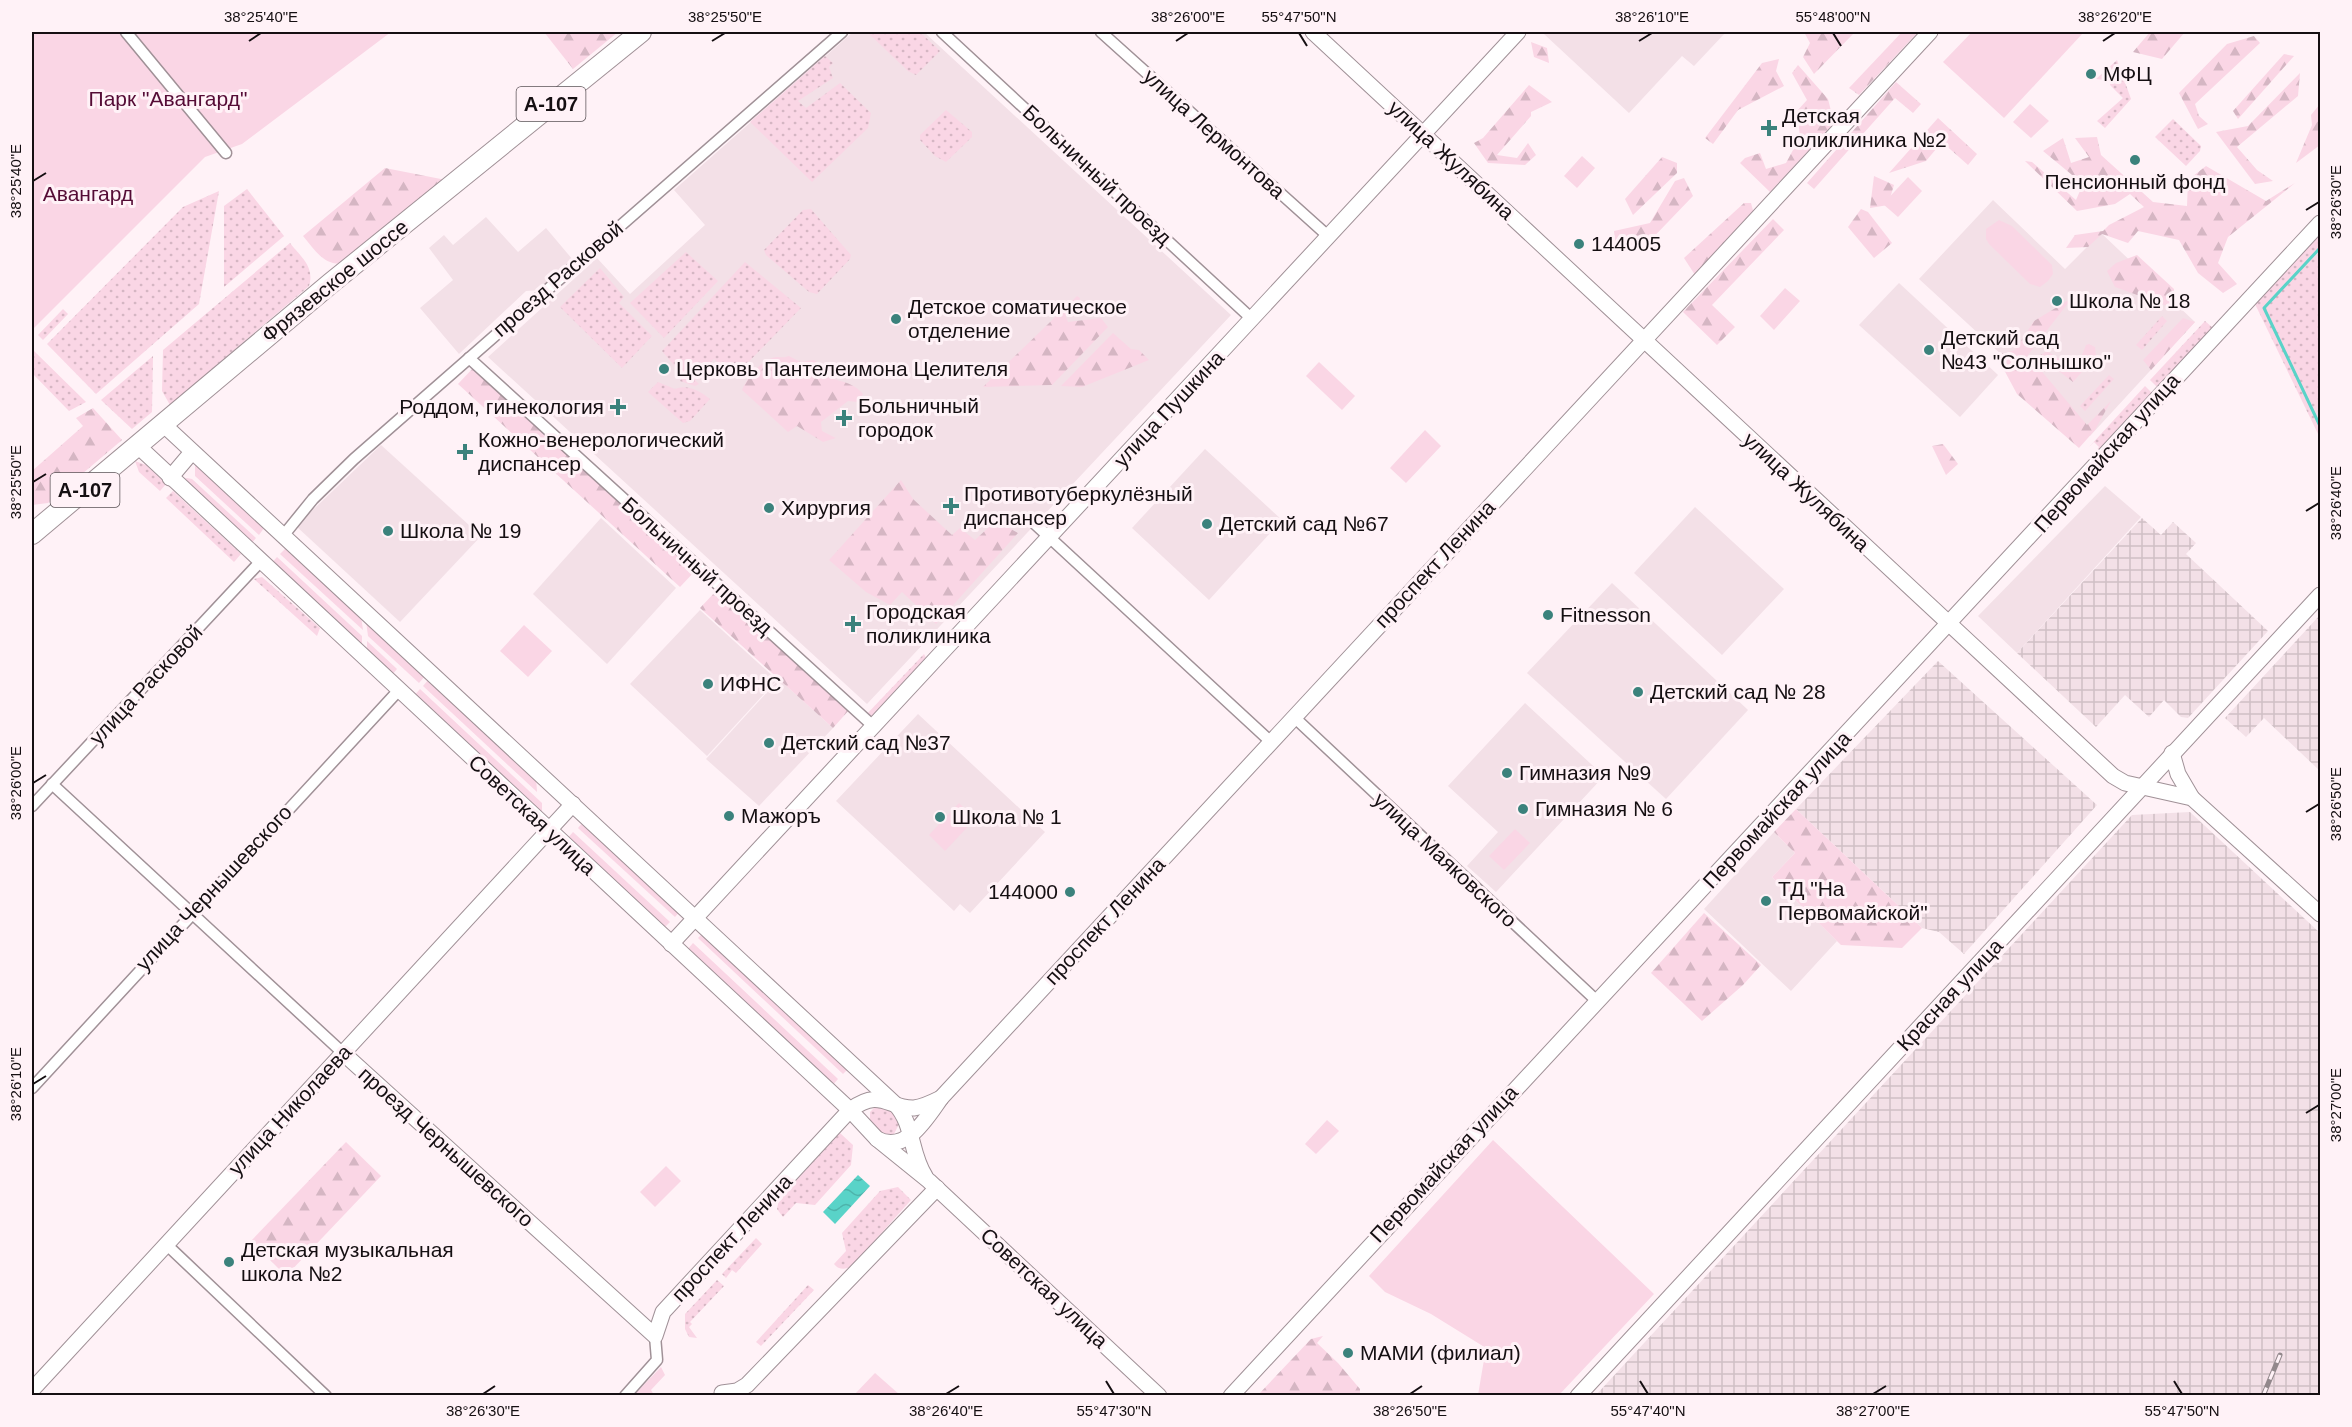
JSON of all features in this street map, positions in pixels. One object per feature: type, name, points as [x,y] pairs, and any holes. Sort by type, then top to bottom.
[{"type":"highway","name":"Фрязевское шоссе","points":[[32,534],[315,296],[641,32]]},
{"type":"main road","name":"улица Жулябина","points":[[1313,32],[2113,776],[2125,783],[2192,798]]},
{"type":"main road","name":"улица Пушкина","points":[[671,944],[1518,32]]},
{"type":"main road","name":"проспект Ленина","points":[[911,1134],[941,1098],[1930,32]]},
{"type":"main road","name":"Первомайская улица","points":[[1231,1395],[1948,625],[2241,305],[2320,223]]},
{"type":"main road","name":"Советская улица","points":[[164,425],[896,1104]]},
{"type":"main road","name":"Советская улица","points":[[138,446],[548,831],[850,1110],[877,1139],[933,1184],[1159,1395]]},
{"type":"main road","points":[[170,478],[192,452]]},
{"type":"main road","name":"Красная улица","points":[[1578,1395],[2320,595]]},
{"type":"main road","points":[[2172,753],[2178,774],[2192,798],[2320,914]]},
{"type":"main road","name":"улица Николаева","points":[[32,1390],[573,804]]},
{"type":"main road","name":"проезд Чернышевского","points":[[343,1053],[656,1336]]},
{"type":"main road","name":"проспект Ленина","points":[[656,1336],[663,1312],[850,1110],[874,1100],[913,1108],[941,1098]]},
{"type":"main road","points":[[862,1123],[866,1107],[874,1100]]},
{"type":"main road","points":[[877,1139],[885,1143],[898,1143],[911,1134],[906,1117],[896,1104]]},
{"type":"main road","name":"Советская улица","points":[[911,1134],[917,1161],[933,1184]]},
{"type":"main road","points":[[719,1395],[737,1391],[747,1385],[933,1184]]},
{"type":"street","points":[[126,32],[226,153]]},
{"type":"street","name":"проезд Расковой","points":[[283,536],[330,480],[842,32]]},
{"type":"street","name":"Больничный проезд","points":[[942,32],[1252,319]]},
{"type":"street","name":"улица Лермонтова","points":[[1101,32],[1328,236]]},
{"type":"street","name":"Больничный проезд","points":[[469,358],[872,725]]},
{"type":"street","points":[[1035,524],[1271,742]]},
{"type":"street","name":"улица Расковой","points":[[32,806],[260,562]]},
{"type":"street","name":"улица Чернышевского","points":[[32,1088],[399,690]]},
{"type":"street","name":"улица Маяковского","points":[[1294,717],[1598,1002]]},
{"type":"street","name":"проезд Чернышевского","points":[[52,784],[343,1053]]},
{"type":"street","points":[[166,1244],[326,1395]]},
{"type":"street","name":"проспект Ленина","points":[[625,1395],[657,1360],[656,1336]]},
{"type":"shaded area","name":"Больничный городок","points":[[853,32],[924,32],[1231,315],[867,704],[488,357],[597,258],[630,294],[705,225],[674,190]]},
{"type":"shaded area","points":[[1546,32],[1726,32],[1694,66],[1682,56],[1629,113],[1544,34]]},
{"type":"shaded area","name":"Школа № 18","points":[[1993,200],[2065,269],[2101,233],[2195,322],[2090,436],[1919,279]]},
{"type":"shaded area","points":[[486,217],[518,252],[546,228],[573,260],[540,290],[526,291],[459,354],[420,308],[453,280],[429,248],[444,235],[453,245]]},
{"type":"shaded area","name":"Детский сад №43 \"Солнышко\"","points":[[1899,283],[1998,375],[1960,417],[1859,325]]},
{"type":"shaded area","name":"Школа № 19","points":[[381,445],[481,536],[400,622],[296,526]]},
{"type":"shaded area","name":"Детский сад №67","points":[[1205,449],[1282,520],[1209,600],[1132,528]]},
{"type":"shaded area","points":[[2105,486],[2141,517],[2017,653],[1978,616]]},
{"type":"shaded area","points":[[1695,507],[1784,589],[1722,655],[1634,573]]},
{"type":"shaded area","points":[[601,518],[676,588],[607,664],[533,594]]},
{"type":"shaded area","points":[[2142,518],[2161,535],[2173,522],[2196,543],[2186,554],[2268,631],[2188,718],[2181,717],[2164,700],[2149,717],[2125,695],[2096,727],[2017,653]]},
{"type":"shaded area","name":"Детский сад № 28","points":[[1612,583],[1748,710],[1666,799],[1527,673]]},
{"type":"shaded area","points":[[700,610],[777,680],[707,756],[630,684]]},
{"type":"shaded area","points":[[2320,615],[2320,771],[2264,718],[2246,737],[2225,718]]},
{"type":"shaded area","points":[[1938,661],[2097,805],[1964,954],[1939,932],[1922,928],[1796,809]]},
{"type":"shaded area","name":"Детский сад №37","points":[[779,679],[833,728],[759,806],[706,759]]},
{"type":"shaded area","name":"Гимназия № 6","points":[[1525,703],[1604,776],[1496,892],[1467,866],[1498,832],[1448,786]]},
{"type":"shaded area","name":"Школа № 1","points":[[918,714],[1045,832],[970,913],[960,904],[954,911],[836,801]]},
{"type":"shaded area","points":[[2190,812],[2320,933],[2320,1395],[1596,1395],[2132,815]]},
{"type":"shaded area","points":[[1774,832],[1795,853],[1772,877],[1837,941],[1791,991],[1704,909]]},
{"type":"green space","name":"Парк \"Авангард\"","points":[[32,32],[391,32],[242,144],[205,157],[32,330]]},
{"type":"green space","points":[[544,32],[618,32],[573,69]]},
{"type":"green space","points":[[867,32],[920,32],[940,51],[916,75],[908,71]]},
{"type":"green space","points":[[1804,32],[1855,32],[1814,74],[1803,57],[1810,43]]},
{"type":"green space","points":[[1902,32],[1918,32],[1859,95],[1849,88]]},
{"type":"green space","points":[[1972,32],[2084,32],[2004,118],[1943,62]]},
{"type":"green space","points":[[2150,32],[2185,32],[2162,59],[2133,52]]},
{"type":"green space","points":[[2254,36],[2260,43],[2195,104],[2199,116],[2208,124],[2198,129],[2179,93],[2227,44]]},
{"type":"green space","points":[[1531,42],[1547,48],[1549,63],[1534,57]]},
{"type":"green space","points":[[2284,54],[2294,56],[2238,119],[2233,111]]},
{"type":"green space","points":[[825,56],[833,63],[829,67],[833,78],[798,101],[806,108],[840,83],[871,113],[868,128],[812,182],[750,122]]},
{"type":"green space","points":[[1779,59],[1776,71],[1784,86],[1738,110],[1713,144],[1705,138],[1762,63]]},
{"type":"green space","points":[[2117,60],[2131,99],[2105,128],[2097,121],[2123,98],[2110,85],[2112,74],[2104,80],[2096,79]]},
{"type":"green space","points":[[1798,65],[1828,99],[1834,123],[1770,192],[1740,163],[1745,158],[1760,153],[1766,169],[1786,163],[1800,137],[1797,111],[1807,100],[1792,73]]},
{"type":"green space","points":[[2300,73],[2298,96],[2237,147],[2257,170],[2273,181],[2255,184],[2216,132],[2248,126]]},
{"type":"green space","points":[[1896,82],[1921,104],[1913,113],[1895,98],[1814,189],[1807,183]]},
{"type":"green space","points":[[1529,85],[1552,102],[1531,112],[1531,116],[1497,155],[1517,158],[1528,143],[1536,155],[1525,165],[1488,163],[1474,143],[1483,138]]},
{"type":"green space","points":[[2030,104],[2049,121],[2031,138],[2013,122]]},
{"type":"green space","points":[[2320,104],[2320,145],[2296,163],[2312,125],[2311,115]]},
{"type":"green space","points":[[946,110],[972,132],[972,137],[946,162],[935,156],[920,140],[920,135]]},
{"type":"green space","points":[[1938,118],[1977,154],[1968,165],[1942,142],[1926,161],[1889,173]]},
{"type":"green space","points":[[2173,119],[2201,146],[2200,151],[2186,166],[2155,137]]},
{"type":"green space","points":[[2097,137],[2101,155],[2153,202],[2187,206],[2188,180],[2206,166],[2266,201],[2295,183],[2228,237],[2218,263],[2237,284],[2223,293],[2198,273],[2179,240],[2138,231],[2128,243],[2102,234],[2088,247],[2066,248],[2075,235],[2103,231],[2109,225],[2144,207],[2130,194],[2115,204],[2077,211],[2025,161],[2032,162],[2076,200],[2083,184],[2043,151],[2063,138],[2071,163],[2089,157],[2075,138]]},
{"type":"green space","points":[[1582,156],[1595,168],[1577,188],[1564,176]]},
{"type":"green space","points":[[1662,157],[1677,163],[1677,173],[1633,215],[1625,199]]},
{"type":"green space","points":[[385,168],[446,180],[345,263],[338,264],[326,260],[303,236]]},
{"type":"green space","points":[[1874,176],[1894,185],[1888,205],[1870,208]]},
{"type":"green space","points":[[1908,177],[1922,191],[1898,217],[1883,204]]},
{"type":"green space","points":[[1684,178],[1693,196],[1643,248],[1616,250],[1614,231],[1650,223],[1675,181]]},
{"type":"green space","points":[[247,189],[284,236],[224,287],[224,206]]},
{"type":"green space","points":[[219,191],[199,304],[96,394],[47,344],[183,207]]},
{"type":"green space","points":[[1744,203],[1751,203],[1754,214],[1695,275],[1684,258]]},
{"type":"green space","points":[[811,209],[851,255],[850,259],[817,294],[809,292],[766,255],[764,250],[803,210]]},
{"type":"green space","points":[[1861,209],[1868,212],[1892,243],[1874,258],[1848,227]]},
{"type":"green space","points":[[1773,219],[1784,230],[1712,305],[1735,327],[1717,345],[1683,312]]},
{"type":"green space","points":[[1999,220],[2012,226],[2052,265],[2053,274],[2040,287],[2030,284],[1989,244],[1986,239],[1986,229]]},
{"type":"green space","points":[[2320,234],[2320,438],[2255,304]]},
{"type":"green space","points":[[290,243],[309,268],[309,286],[170,405],[162,391],[163,350]]},
{"type":"green space","points":[[686,252],[718,281],[664,338],[630,303]]},
{"type":"green space","points":[[2137,255],[2174,289],[2173,308],[2115,287],[2107,271],[2116,263]]},
{"type":"green space","points":[[745,262],[801,308],[734,377],[714,359],[695,380],[699,384],[695,386],[680,381],[683,376],[662,351]]},
{"type":"green space","points":[[600,268],[624,297],[619,303],[652,336],[622,368],[560,307]]},
{"type":"green space","points":[[1785,288],[1800,301],[1774,330],[1760,316]]},
{"type":"green space","points":[[1077,296],[1080,298],[1078,305],[1066,317],[1068,322],[1101,318],[1108,327],[1052,385],[983,387]]},
{"type":"green space","points":[[2072,298],[2028,355],[2087,425],[2111,401],[2095,430],[2079,448],[2017,394],[1996,355],[2015,350],[2034,321]]},
{"type":"green space","points":[[63,309],[68,314],[43,340],[38,335]]},
{"type":"green space","points":[[2162,316],[2167,321],[2142,350],[2136,345]]},
{"type":"green space","points":[[2183,318],[2195,322],[2151,370],[2143,360]]},
{"type":"green space","points":[[2205,321],[2213,328],[2158,388],[2150,380]]},
{"type":"green space","points":[[1113,333],[1131,349],[1139,350],[1149,360],[1082,387],[1061,386]]},
{"type":"green space","points":[[2086,345],[2095,347],[2096,356],[2073,382],[2039,356],[2047,351],[2076,370]]},
{"type":"green space","points":[[32,349],[86,402],[69,411],[32,373]]},
{"type":"green space","points":[[153,356],[152,412],[132,429],[101,400]]},
{"type":"green space","points":[[789,356],[801,362],[814,360],[820,364],[814,370],[819,374],[852,385],[863,394],[858,402],[848,401],[821,422],[822,431],[836,438],[823,442],[797,426],[788,432],[742,390],[747,380],[765,361]]},
{"type":"green space","points":[[1319,362],[1355,396],[1342,410],[1306,376]]},
{"type":"green space","points":[[474,367],[696,570],[680,587],[458,384]]},
{"type":"green space","points":[[2109,375],[2114,379],[2085,411],[2080,406]]},
{"type":"green space","points":[[658,382],[675,389],[684,387],[693,389],[710,399],[690,421],[683,423],[648,392]]},
{"type":"green space","points":[[2145,386],[2153,394],[2097,454],[2095,452],[2099,447],[2094,442],[2089,447]]},
{"type":"green space","points":[[93,408],[122,440],[48,503],[32,505],[32,471],[83,426],[76,418]]},
{"type":"green space","points":[[1425,430],[1441,446],[1406,483],[1390,468]]},
{"type":"green space","points":[[1943,444],[1958,464],[1946,475],[1932,446]]},
{"type":"green space","points":[[135,461],[146,465],[166,484],[160,491],[139,472]]},
{"type":"green space","points":[[195,464],[264,528],[259,535],[195,476]]},
{"type":"green space","points":[[192,479],[256,538],[250,545],[180,480]]},
{"type":"green space","points":[[901,480],[913,499],[952,535],[960,528],[975,540],[989,527],[1009,528],[1018,533],[936,624],[902,592],[890,605],[866,592],[829,560]]},
{"type":"green space","points":[[173,491],[241,554],[234,562],[166,498]]},
{"type":"green space","points":[[286,548],[361,616],[363,630],[280,554]]},
{"type":"green space","points":[[277,557],[362,636],[362,648],[271,564]]},
{"type":"green space","points":[[262,577],[320,628],[317,636],[254,579]]},
{"type":"green space","points":[[717,590],[850,709],[833,728],[700,608]]},
{"type":"green space","points":[[366,621],[425,676],[419,683],[368,636]]},
{"type":"green space","points":[[524,625],[552,651],[528,677],[500,651]]},
{"type":"green space","points":[[367,641],[397,669],[391,676],[367,653]]},
{"type":"green space","points":[[924,654],[926,658],[870,718],[865,716]]},
{"type":"green space","points":[[429,679],[536,777],[537,792],[423,686]]},
{"type":"green space","points":[[420,689],[542,803],[542,811],[539,814],[413,697]]},
{"type":"green space","points":[[959,803],[975,819],[945,851],[929,835]]},
{"type":"green space","points":[[1796,809],[1922,928],[1902,948],[1841,945],[1772,877],[1795,853],[1774,832]]},
{"type":"green space","points":[[584,821],[681,910],[675,917],[578,828]]},
{"type":"green space","points":[[1515,829],[1530,843],[1504,870],[1489,856]]},
{"type":"green space","points":[[573,832],[670,922],[664,928],[567,839]]},
{"type":"green space","points":[[1704,913],[1761,965],[1743,985],[1702,1021],[1651,973]]},
{"type":"green space","points":[[704,932],[849,1068],[843,1074],[698,938]]},
{"type":"green space","points":[[693,943],[838,1079],[832,1086],[687,950]]},
{"type":"green space","points":[[876,1106],[888,1109],[896,1116],[899,1124],[894,1134],[883,1134],[870,1121],[870,1112]]},
{"type":"green space","points":[[1327,1120],[1339,1131],[1316,1154],[1305,1144]]},
{"type":"green space","points":[[840,1133],[853,1145],[851,1165],[815,1205],[796,1203],[783,1217],[777,1209],[779,1199]]},
{"type":"green space","points":[[1493,1140],[1654,1294],[1559,1395],[1478,1395],[1486,1348],[1431,1314],[1385,1292],[1369,1276]]},
{"type":"green space","points":[[346,1142],[381,1176],[286,1276],[251,1241]]},
{"type":"green space","points":[[666,1166],[681,1181],[655,1207],[640,1192]]},
{"type":"green space","points":[[898,1187],[911,1200],[852,1266],[842,1269],[836,1266],[834,1264],[846,1251],[842,1233],[880,1191]]},
{"type":"green space","points":[[756,1238],[762,1244],[736,1273],[732,1270],[726,1278],[722,1274]]},
{"type":"green space","points":[[717,1280],[724,1286],[690,1322],[692,1324],[689,1327],[697,1338],[689,1337],[685,1329],[685,1314]]},
{"type":"green space","points":[[808,1285],[814,1290],[761,1346],[756,1342]]},
{"type":"green space","points":[[1323,1336],[1317,1343],[1360,1389],[1360,1395],[1258,1395],[1311,1339]]},
{"type":"green space","points":[[661,1367],[665,1375],[651,1390],[654,1395],[634,1395]]},
{"type":"green space","points":[[875,1373],[900,1395],[854,1395]]},
{"type":"water","points":[[858,1175],[870,1186],[835,1224],[823,1212]]},
{"type":"waterway","points":[[2320,248],[2264,308],[2320,426]]},
{"type":"railway","points":[[2263,1396],[2280,1355]]},
{"type":"place","name":"МФЦ","points":[[2091,74]]},
{"type":"place","name":"Детская поликлиника №2","points":[[1769,128]]},
{"type":"place","name":"Пенсионный фонд","points":[[2135,160]]},
{"type":"place","name":"144005","points":[[1579,244]]},
{"type":"place","name":"Школа № 18","points":[[2057,301]]},
{"type":"place","name":"Детское соматическое отделение","points":[[896,319]]},
{"type":"place","name":"Детский сад №43 \"Солнышко\"","points":[[1929,350]]},
{"type":"place","name":"Церковь Пантелеимона Целителя","points":[[664,369]]},
{"type":"place","name":"Роддом, гинекология","points":[[618,407]]},
{"type":"place","name":"Больничный городок","points":[[844,418]]},
{"type":"place","name":"Кожно-венерологический диспансер","points":[[465,452]]},
{"type":"place","name":"Противотуберкулёзный диспансер","points":[[951,506]]},
{"type":"place","name":"Хирургия","points":[[769,508]]},
{"type":"place","name":"Детский сад №67","points":[[1207,524]]},
{"type":"place","name":"Школа № 19","points":[[388,531]]},
{"type":"place","name":"Fitnesson","points":[[1548,615]]},
{"type":"place","name":"Городская поликлиника","points":[[853,624]]},
{"type":"place","name":"ИФНС","points":[[708,684]]},
{"type":"place","name":"Детский сад № 28","points":[[1638,692]]},
{"type":"place","name":"Детский сад №37","points":[[769,743]]},
{"type":"place","name":"Гимназия №9","points":[[1507,773]]},
{"type":"place","name":"Гимназия № 6","points":[[1523,809]]},
{"type":"place","name":"Мажоръ","points":[[729,816]]},
{"type":"place","name":"Школа № 1","points":[[940,817]]},
{"type":"place","name":"144000","points":[[1070,892]]},
{"type":"place","name":"ТД \"На Первомайской\"","points":[[1766,901]]},
{"type":"place","name":"Детская музыкальная школа №2","points":[[229,1262]]},
{"type":"place","name":"МАМИ (филиал)","points":[[1348,1353]]},
{"type":"park label","name":"Авангард","points":[[88,194]]}]
